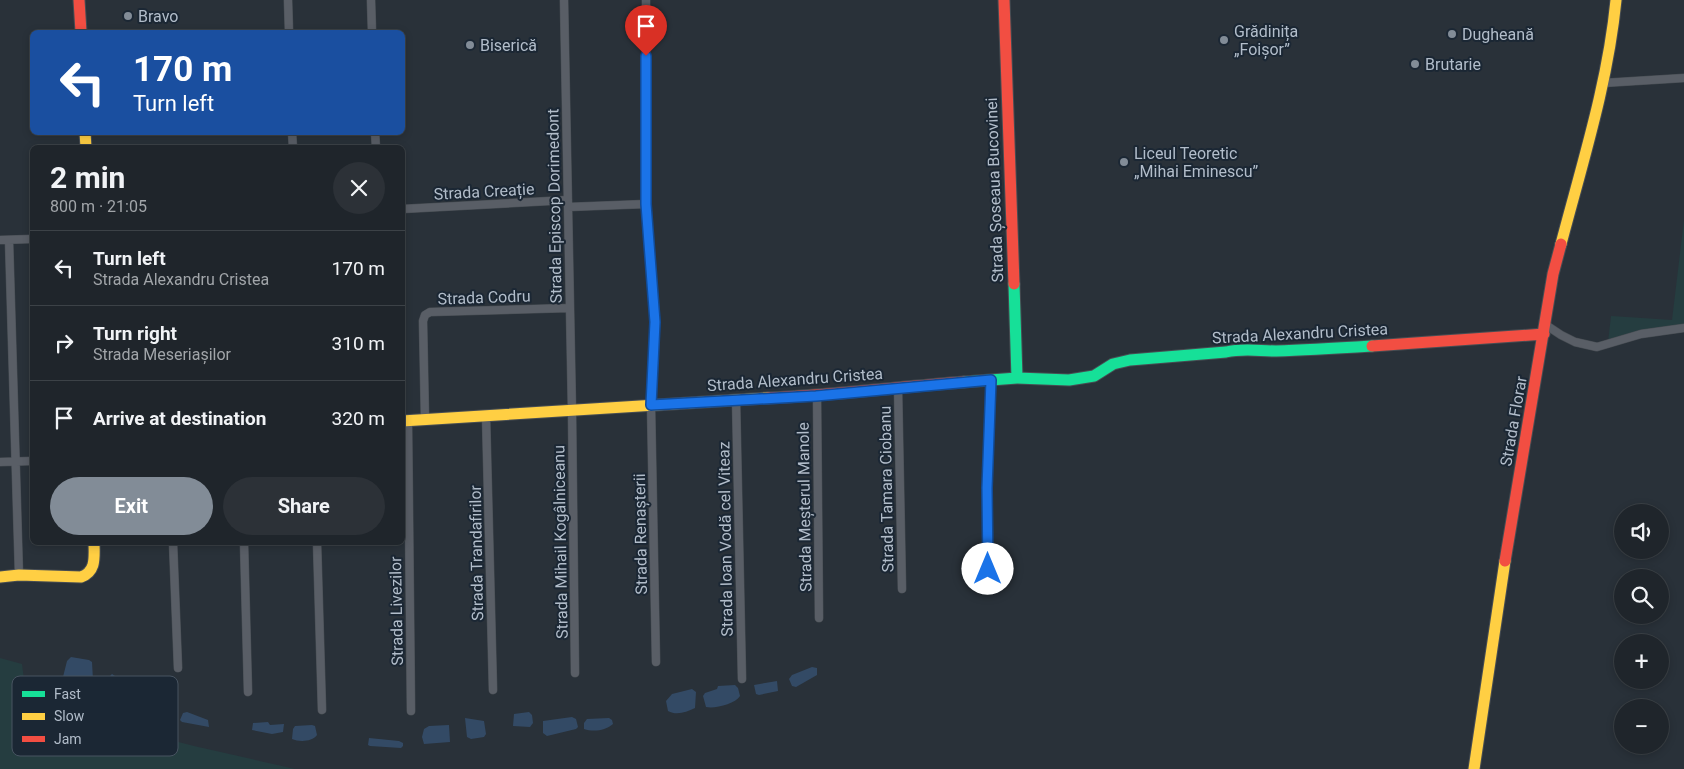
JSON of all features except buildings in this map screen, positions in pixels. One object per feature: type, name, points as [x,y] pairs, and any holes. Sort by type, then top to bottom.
[{"type":"street","points":[[79,0],[80,30]]},
{"type":"street","points":[[288,0],[289,30]]},
{"type":"street","points":[[372,0],[372,30]]},
{"type":"street","name":"Strada Episcop Dorimedont","points":[[564,0],[572,411]]},
{"type":"street","name":"Strada Renașterii","points":[[646,0],[646,204],[655,322],[651,405],[656,662]]},
{"type":"street","name":"Strada Șoseaua Bucovinei","points":[[1004,0],[1017,378]]},
{"type":"street","name":"Strada Florar","points":[[1474,769],[1504,570],[1553,274],[1603,83],[1616,0]]},
{"type":"street","points":[[1603,83],[1684,78]]},
{"type":"street","name":"Strada Creație","points":[[405,209],[568,203],[646,204]]},
{"type":"street","points":[[0,240],[30,239]]},
{"type":"street","points":[[9,240],[19,575]]},
{"type":"street","name":"Strada Codru","points":[[426,420],[423,321],[425,315],[430,312],[569,308]]},
{"type":"street","points":[[1545,329],[1575,342],[1597,347],[1641,334],[1684,328]]},
{"type":"street","name":"Strada Alexandru Cristea","points":[[405,421],[736,399],[816,396],[898,387],[1017,378],[1069,380],[1094,376],[1114,364],[1130,360],[1226,352],[1240,349],[1266,351],[1318,350],[1545,329]]},
{"type":"street","points":[[988,569],[987,488],[991,380]]},
{"type":"street","name":"Strada Tamara Ciobanu","points":[[898,387],[902,589]]},
{"type":"street","name":"Strada Meșterul Manole","points":[[816,396],[819,618]]},
{"type":"street","name":"Strada Ioan Vodă cel Viteaz","points":[[736,399],[742,679]]},
{"type":"street","name":"Strada Mihail Kogâlniceanu","points":[[572,411],[575,673]]},
{"type":"street","name":"Strada Trandafirilor","points":[[486,416],[493,690]]},
{"type":"street","name":"Strada Livezilor","points":[[405,421],[411,711]]},
{"type":"street","points":[[0,462],[30,461]]},
{"type":"street","points":[[0,577],[19,575],[87,576],[92,572],[94,566],[94,545]]},
{"type":"street","points":[[174,545],[178,668]]},
{"type":"street","points":[[244,545],[248,692]]},
{"type":"street","points":[[317,545],[322,710]]},
{"type":"green space","points":[[1684,220],[1684,325],[1608,342],[1611,316],[1672,320]]},
{"type":"green space","points":[[0,658],[22,664],[24,676],[12,676],[12,756],[178,756],[178,742],[295,769],[0,769]]},
{"type":"water","points":[[71,657],[89,660],[92,662],[93,676],[63,676],[67,661]]},
{"type":"water","points":[[812,667],[817,668],[817,675],[796,687],[792,686],[789,679],[792,675]]},
{"type":"water","points":[[777,681],[778,691],[756,694],[754,685]]},
{"type":"water","points":[[735,685],[740,696],[737,699],[724,705],[706,707],[703,696],[705,693],[717,689],[718,686]]},
{"type":"water","points":[[692,689],[696,692],[695,708],[678,713],[668,711],[666,701],[672,694]]},
{"type":"water","points":[[187,712],[208,720],[209,727],[182,722],[180,720],[183,713]]},
{"type":"water","points":[[529,712],[532,715],[533,723],[530,727],[513,726],[514,714]]},
{"type":"water","points":[[572,717],[576,719],[578,727],[576,729],[547,736],[543,733],[543,721]]},
{"type":"water","points":[[465,718],[484,721],[486,734],[484,737],[471,739],[467,737]]},
{"type":"water","points":[[609,718],[613,724],[606,728],[595,731],[584,729],[584,723],[587,719]]},
{"type":"water","points":[[268,722],[270,725],[284,724],[283,732],[272,734],[252,730],[253,723]]},
{"type":"water","points":[[449,725],[450,742],[424,744],[422,737],[424,729],[429,726]]},
{"type":"water","points":[[295,726],[315,726],[317,735],[315,737],[305,741],[292,739]]},
{"type":"water","points":[[369,738],[399,741],[403,743],[403,746],[401,748],[370,746],[368,745]]},
{"type":"traffic: fast","points":[[1014,284],[1017,378]]},
{"type":"traffic: fast","points":[[964,382],[1017,378],[1069,380],[1094,376],[1113,364],[1130,360],[1239,350],[1312,350],[1372,346]]},
{"type":"traffic: slow","points":[[1561,244],[1601,93],[1616,0]]},
{"type":"traffic: slow","points":[[85,135],[86,145]]},
{"type":"traffic: slow","points":[[405,421],[768,398]]},
{"type":"traffic: slow","points":[[0,577],[19,575],[81,577],[90,571],[92,567],[94,562],[94,545]]},
{"type":"traffic: slow","points":[[1474,769],[1505,561]]},
{"type":"traffic: jam","points":[[79,0],[81,30]]},
{"type":"traffic: jam","points":[[1004,0],[1014,284]]},
{"type":"traffic: jam","points":[[1505,561],[1553,274],[1561,244]]},
{"type":"traffic: jam","points":[[1372,346],[1544,334]]},
{"type":"traffic: jam","points":[[768,398],[964,382]]},
{"type":"place","name":"Bravo","points":[[128,16]]},
{"type":"place","name":"Dugheană","points":[[1452,34]]},
{"type":"place","name":"Grădinița „Foișor”","points":[[1224,40]]},
{"type":"place","name":"Biserică","points":[[470,45]]},
{"type":"place","name":"Brutarie","points":[[1415,64]]},
{"type":"place","name":"Liceul Teoretic „Mihai Eminescu”","points":[[1124,162]]},
{"type":"route","points":[[646,56],[646,204],[655,322],[651,405],[816,396],[991,380],[987,488],[988,569]]}]
